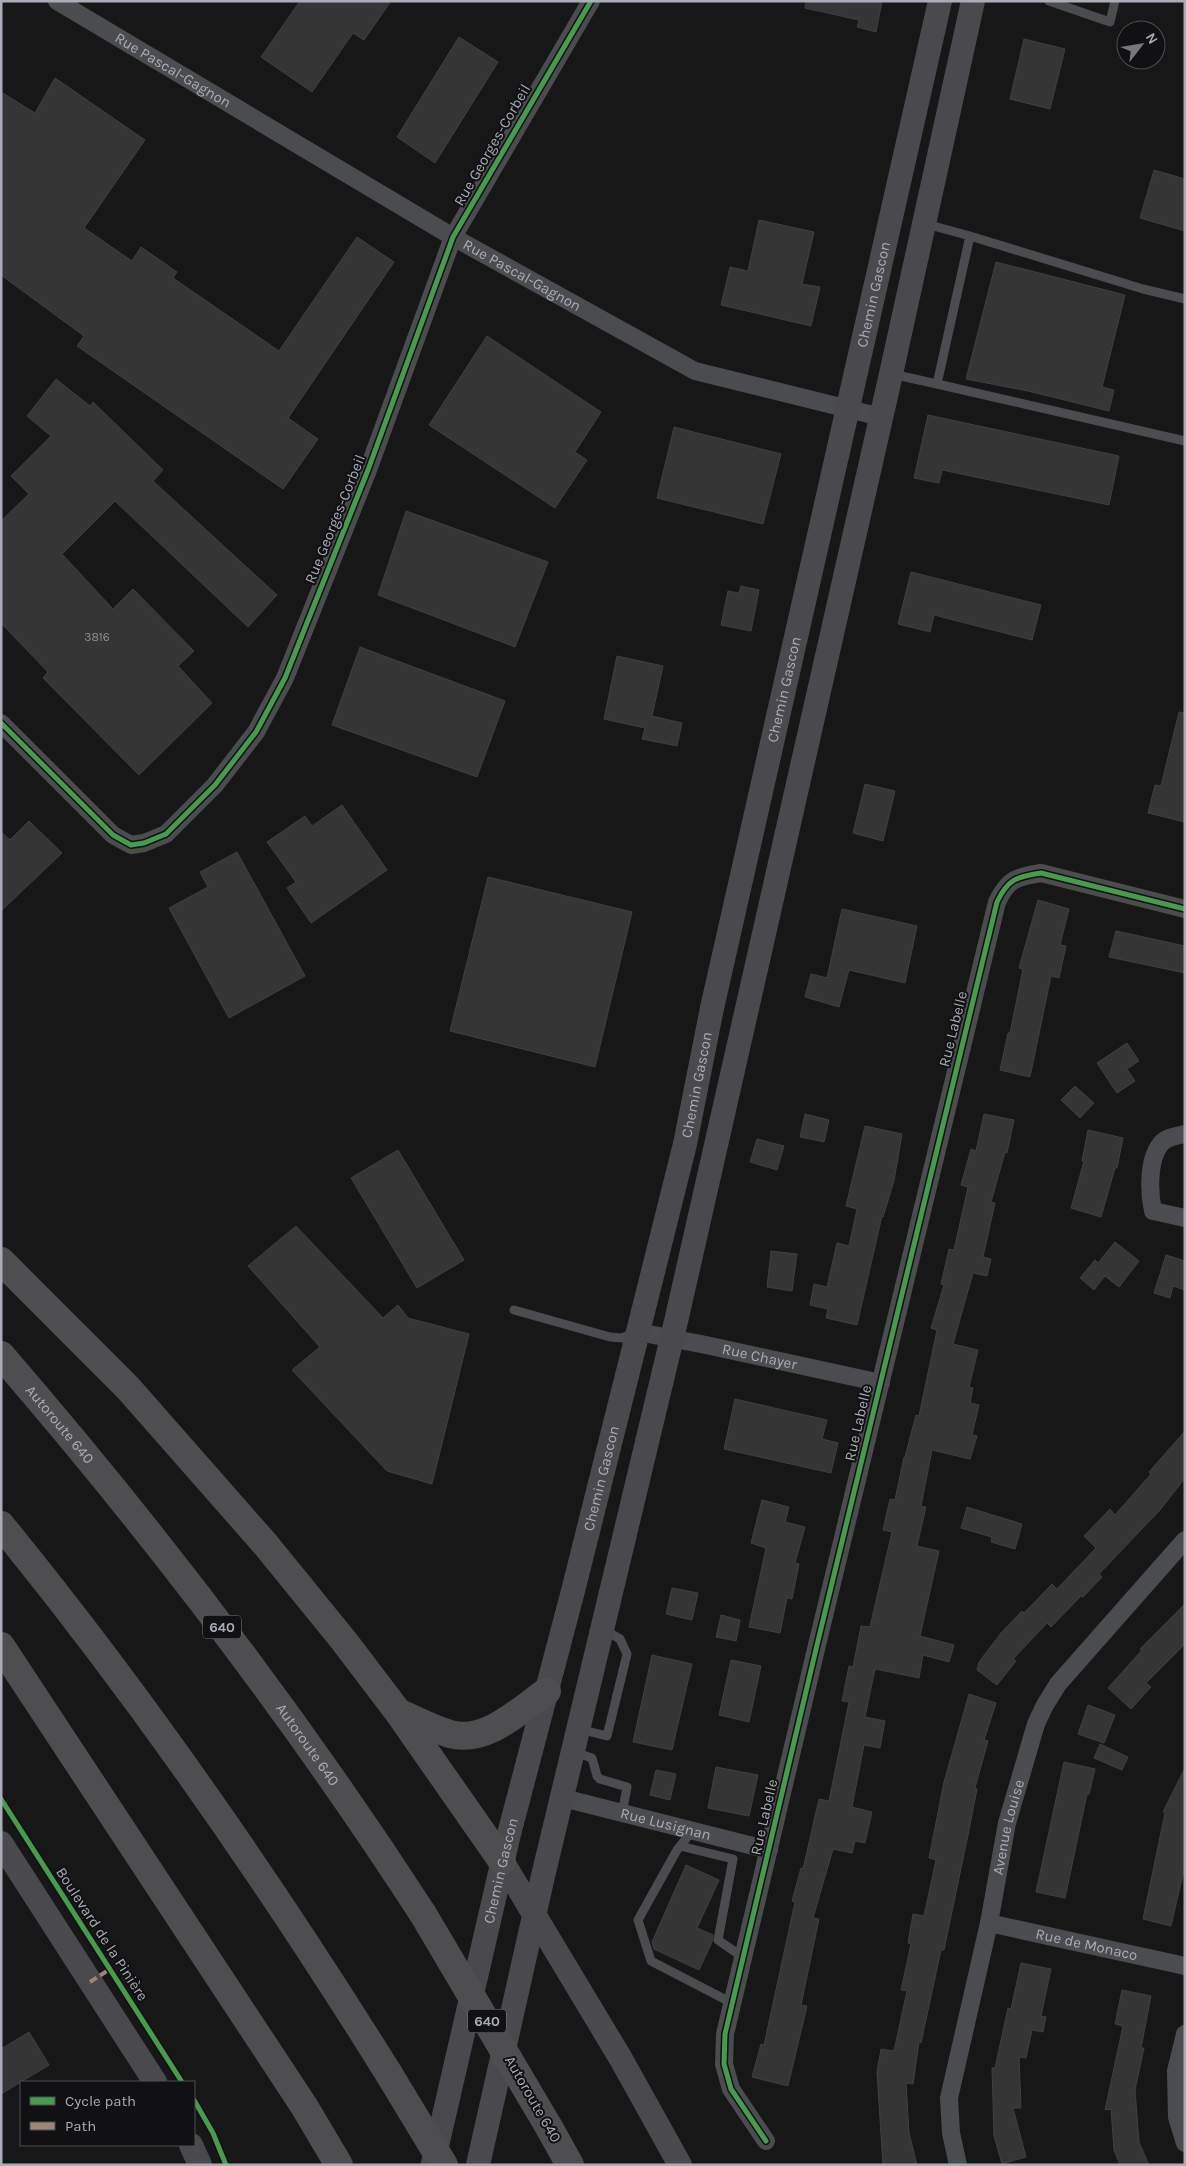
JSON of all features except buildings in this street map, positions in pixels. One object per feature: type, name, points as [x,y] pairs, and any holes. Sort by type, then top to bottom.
[{"type":"highway","points":[[1,1260],[128,1388],[212,1482],[300,1586],[398,1712],[502,1861]]},
{"type":"highway","name":"Autoroute 640","points":[[1,1355],[106,1480],[238,1649],[357,1814],[422,1914],[550,2128],[570,2165]]},
{"type":"highway","points":[[1,1525],[85,1629],[198,1783],[310,1948],[444,2165]]},
{"type":"highway","points":[[1,1646],[299,2098],[339,2165]]},
{"type":"highway","points":[[398,1712],[444,1732],[467,1736],[496,1726],[547,1691]]},
{"type":"main road","name":"Chemin Gascon","points":[[433,2165],[502,1861],[547,1691],[685,1144],[712,1008],[846,407],[860,360],[940,1]]},
{"type":"main road","name":"Chemin Gascon","points":[[478,2165],[535,1913],[672,1339],[892,374],[973,1]]},
{"type":"main road","points":[[1,1843],[154,2081]]},
{"type":"main road","points":[[502,1861],[621,2059],[680,2165]]},
{"type":"main road","points":[[191,2146],[200,2165]]},
{"type":"street","name":"Rue Pascal-Gagnon","points":[[57,1],[453,237],[694,371],[881,417]]},
{"type":"street","name":"Rue Georges-Corbeil","points":[[1,723],[114,835],[131,845],[144,843],[166,834],[215,785],[256,732],[285,678],[368,470],[453,237],[591,1]]},
{"type":"street","name":"Rue Labelle","points":[[766,2141],[731,2089],[724,2064],[725,2034],[997,902],[1004,888],[1018,877],[1041,873],[1185,909]]},
{"type":"street","points":[[1185,1134],[1165,1140],[1159,1145],[1151,1171],[1150,1196],[1153,1211],[1185,1218]]},
{"type":"street","name":"Rue Chayer","points":[[638,1332],[706,1344],[880,1383]]},
{"type":"street","name":"Avenue Louise","points":[[958,2165],[951,2134],[949,2098],[989,1923],[1007,1823],[1036,1724],[1058,1684],[1185,1540]]},
{"type":"street","name":"Rue Lusignan","points":[[563,1798],[769,1850]]},
{"type":"street","name":"Rue de Monaco","points":[[989,1923],[1185,1966]]},
{"type":"street","points":[[1185,2034],[1176,2071],[1176,2080],[1177,2117],[1185,2144]]},
{"type":"lane","points":[[1049,1],[1110,22],[1115,1]]},
{"type":"lane","points":[[924,224],[970,236],[1143,289],[1185,299]]},
{"type":"lane","points":[[937,384],[970,236]]},
{"type":"lane","points":[[892,374],[1185,441]]},
{"type":"lane","points":[[514,1310],[610,1337],[622,1338],[638,1332]]},
{"type":"lane","points":[[573,1752],[592,1758],[597,1776],[600,1779],[627,1787],[622,1814]]},
{"type":"lane","points":[[692,1831],[680,1846],[638,1920],[651,1961],[732,2002]]},
{"type":"lane","points":[[738,1842],[718,1940],[744,1958]]},
{"type":"lane","points":[[680,1846],[733,1860]]},
{"type":"marked path","points":[[90,1982],[110,1969]]},
{"type":"cycle path","points":[[1,723],[113,835],[131,845],[144,843],[166,834],[215,785],[256,732],[285,678],[368,470],[453,237],[591,1]]},
{"type":"cycle path","points":[[766,2141],[731,2089],[724,2064],[725,2034],[997,902],[1005,888],[1014,880],[1041,873],[1185,909]]},
{"type":"cycle path","name":"Boulevard de la Pinière","points":[[1,1799],[181,2081]]},
{"type":"cycle path","points":[[195,2102],[213,2133],[226,2165]]}]
